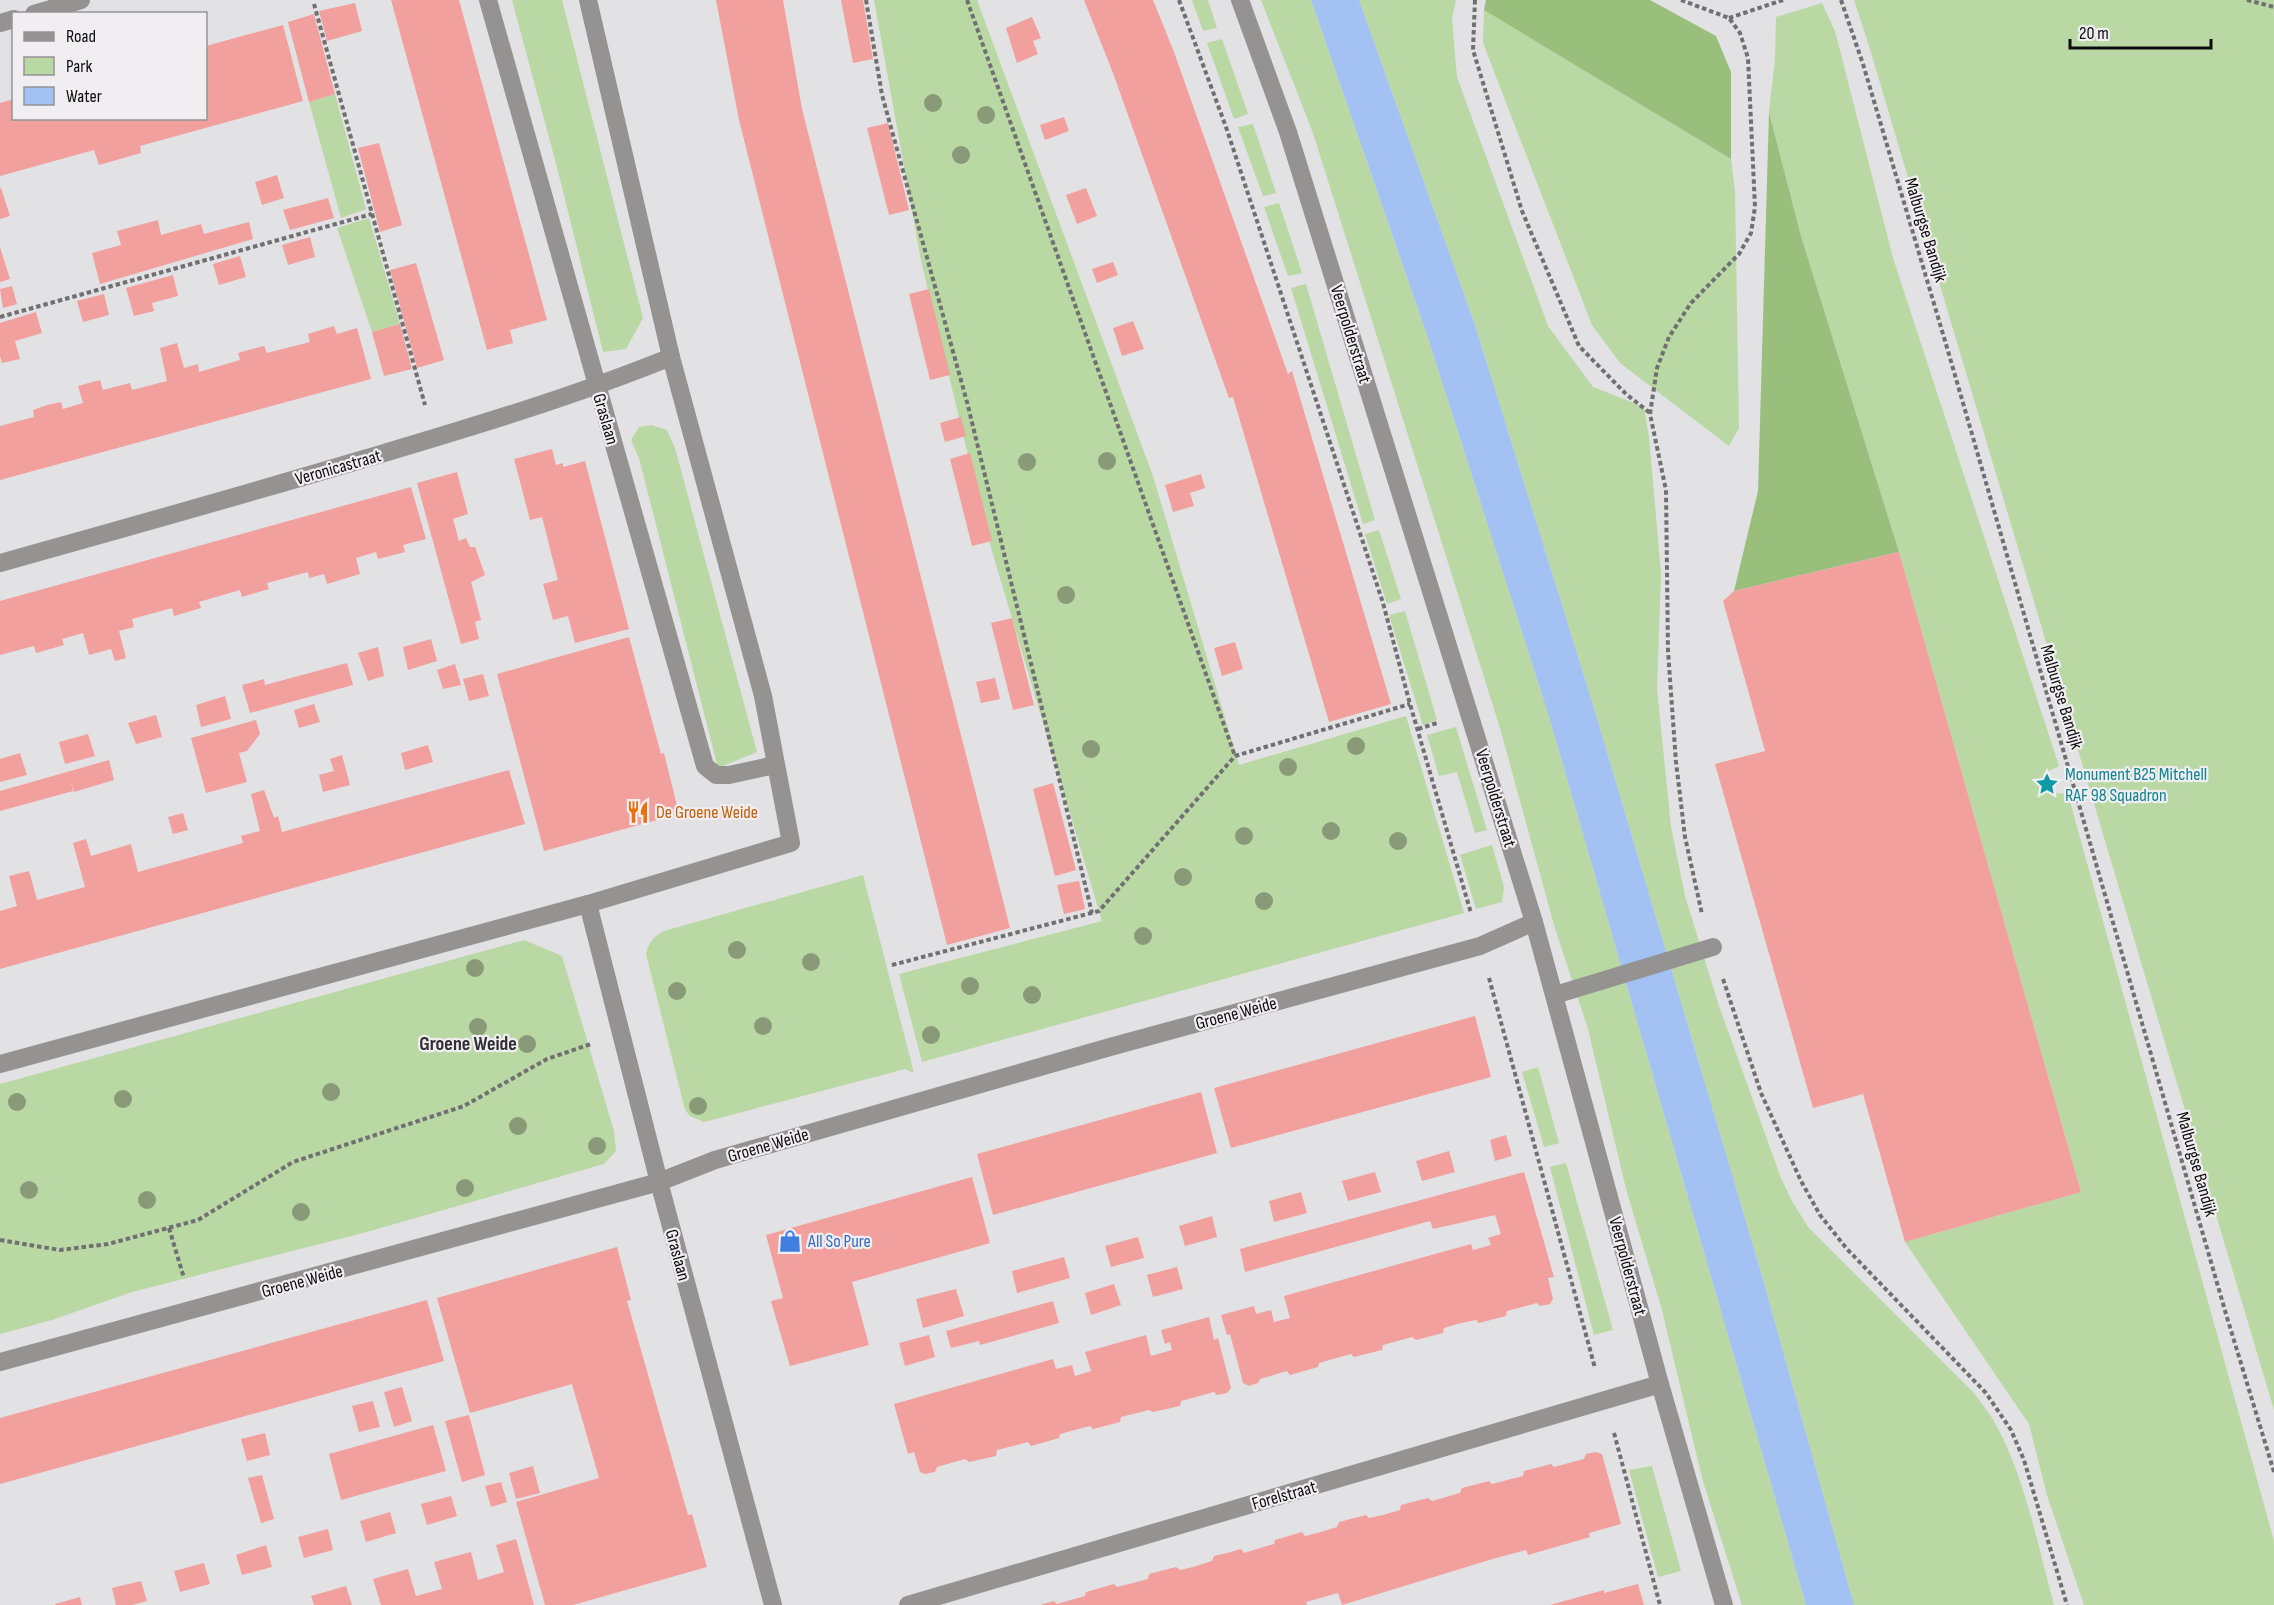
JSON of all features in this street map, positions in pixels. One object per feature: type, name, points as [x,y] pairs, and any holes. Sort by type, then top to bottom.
[{"type":"street","points":[[41,12],[81,0]]},
{"type":"street","name":"Graslaan","points":[[488,0],[705,766],[716,775],[722,775],[775,765]]},
{"type":"street","points":[[0,1064],[588,904],[791,843],[763,696],[670,357],[588,0]]},
{"type":"street","name":"Veerpolderstraat","points":[[1240,0],[1288,132],[1534,922],[1660,1384],[1724,1605]]},
{"type":"street","name":"Veronicastraat","points":[[0,563],[216,503],[434,438],[597,387],[670,357]]},
{"type":"street","name":"Graslaan","points":[[588,904],[659,1182],[773,1605]]},
{"type":"street","name":"Groene Weide","points":[[0,1362],[659,1182],[737,1154],[1110,1047],[1480,946],[1534,922]]},
{"type":"street","points":[[1555,994],[1713,947]]},
{"type":"street","name":"Forelstraat","points":[[908,1605],[1660,1384]]},
{"type":"path","points":[[866,0],[882,95],[967,402],[1092,913]]},
{"type":"path","points":[[967,0],[1235,756]]},
{"type":"path","points":[[1179,0],[1226,127],[1383,603],[1480,946],[1660,1605]]},
{"type":"path","points":[[1475,0],[1473,50],[1522,211],[1579,346],[1626,394],[1650,414]]},
{"type":"path","points":[[1681,0],[1729,18],[1740,33],[1748,58],[1755,207],[1751,233],[1739,254],[1691,303],[1669,337],[1657,368],[1650,414],[1666,490],[1668,651],[1676,762],[1685,837],[1698,901],[1761,1093],[1801,1181],[1820,1215],[1846,1249],[1986,1393],[2011,1430],[2024,1460],[2067,1605]]},
{"type":"path","points":[[1729,18],[1783,0]]},
{"type":"path","name":"Malburgse Bandijk","points":[[1841,0],[1863,64],[1948,351],[2226,1314],[2274,1472]]},
{"type":"path","points":[[2247,0],[2274,7]]},
{"type":"path","points":[[314,4],[434,438]]},
{"type":"path","points":[[0,317],[372,214]]},
{"type":"path","points":[[892,965],[1099,911],[1235,756],[1410,704]]},
{"type":"path","points":[[0,1240],[60,1250],[108,1244],[198,1220],[292,1162],[464,1106],[547,1059],[578,1047],[622,1036]]},
{"type":"path","points":[[169,1228],[193,1311]]},
{"type":"green space","points":[[512,0],[562,0],[643,318],[626,349],[603,352]]},
{"type":"green space","points":[[874,0],[977,0],[1153,476],[1239,765],[1406,716],[1464,913],[922,1062],[899,974],[1102,921],[989,541],[921,261]]},
{"type":"green space","points":[[1192,0],[1208,0],[1217,28],[1203,31]]},
{"type":"green space","points":[[1261,0],[1311,0],[1428,338],[1550,720],[1806,1605],[1742,1605],[1702,1478],[1662,1310],[1626,1189],[1588,1029],[1554,925],[1500,728],[1313,133]]},
{"type":"green space","points":[[1359,0],[1456,0],[1452,19],[1457,77],[1548,326],[1593,387],[1644,407],[1649,437],[1661,573],[1657,688],[1671,827],[1685,896],[1719,1006],[1781,1178],[1808,1227],[1974,1393],[1995,1423],[2023,1489],[2054,1605],[1854,1605],[1760,1269],[1594,708],[1475,325]]},
{"type":"green space","points":[[1486,0],[1650,0],[1716,36],[1731,72],[1731,159],[1484,10]]},
{"type":"green space","points":[[1854,0],[2274,0],[2274,1410],[1869,46]]},
{"type":"green space","points":[[1822,3],[1835,31],[1893,258],[2059,766],[2043,774],[2047,793],[2068,794],[2274,1541],[2274,1605],[2084,1605],[2047,1495],[2029,1424],[1905,1242],[2081,1192],[1899,552],[1801,236],[1769,112],[1775,59],[1776,17]]},
{"type":"green space","points":[[1484,10],[1731,159],[1735,192],[1739,428],[1729,446],[1620,363],[1592,325],[1483,43]]},
{"type":"green space","points":[[1222,39],[1248,114],[1234,119],[1207,43]]},
{"type":"green space","points":[[335,94],[366,209],[341,218],[309,102]]},
{"type":"green space","points":[[1769,112],[1801,236],[1899,552],[1734,591],[1758,491]]},
{"type":"green space","points":[[1253,124],[1276,193],[1263,196],[1238,127]]},
{"type":"green space","points":[[1279,203],[1302,273],[1288,276],[1264,207]]},
{"type":"green space","points":[[369,218],[400,324],[372,332],[337,228]]},
{"type":"green space","points":[[1306,284],[1375,520],[1363,524],[1291,288]]},
{"type":"green space","points":[[651,425],[667,430],[675,448],[757,752],[718,768],[639,458],[631,440],[639,427]]},
{"type":"green space","points":[[1379,530],[1401,599],[1387,604],[1365,534]]},
{"type":"green space","points":[[1405,611],[1437,720],[1423,725],[1389,615]]},
{"type":"green space","points":[[1456,727],[1487,830],[1475,833],[1457,772],[1439,776],[1427,735]]},
{"type":"green space","points":[[1492,845],[1504,887],[1502,902],[1476,909],[1460,855]]},
{"type":"green space","points":[[863,875],[914,1073],[905,1069],[704,1122],[690,1116],[685,1110],[646,954],[652,940],[664,931]]},
{"type":"green space","points":[[524,940],[562,956],[614,1131],[616,1151],[604,1164],[363,1233],[132,1292],[52,1320],[0,1334],[0,1084]]},
{"type":"green space","points":[[1538,1067],[1559,1143],[1544,1147],[1522,1072]]},
{"type":"green space","points":[[1566,1163],[1613,1330],[1594,1335],[1550,1167]]},
{"type":"green space","points":[[1652,1466],[1681,1571],[1658,1577],[1629,1470]]},
{"type":"water","points":[[1311,0],[1359,0],[1475,325],[1594,708],[1760,1269],[1854,1605],[1806,1605],[1550,720],[1428,338]]},
{"type":"building","points":[[391,0],[459,0],[547,320],[510,330],[513,343],[487,350]]},
{"type":"building","points":[[716,0],[783,0],[802,109],[1010,928],[947,945],[739,120]]},
{"type":"building","points":[[841,0],[863,0],[873,59],[853,63]]},
{"type":"building","points":[[1084,0],[1153,0],[1174,52],[1288,374],[1292,371],[1391,704],[1329,722],[1233,397],[1229,398],[1113,73]]},
{"type":"building","points":[[355,3],[362,31],[327,41],[319,11]]},
{"type":"building","points":[[314,14],[335,94],[309,102],[288,22]]},
{"type":"building","points":[[1032,17],[1041,38],[1033,41],[1038,54],[1017,63],[1006,28]]},
{"type":"building","points":[[283,25],[303,101],[140,146],[141,153],[99,165],[94,150],[0,176],[0,103],[12,100],[12,120],[207,120],[207,46]]},
{"type":"building","points":[[1064,117],[1069,131],[1045,140],[1040,125]]},
{"type":"building","points":[[888,123],[909,210],[889,215],[867,128]]},
{"type":"building","points":[[379,143],[402,225],[380,232],[358,148]]},
{"type":"building","points":[[277,175],[284,198],[262,205],[255,182]]},
{"type":"building","points":[[0,188],[10,216],[0,219]]},
{"type":"building","points":[[1086,188],[1097,216],[1077,224],[1066,195]]},
{"type":"building","points":[[328,198],[334,218],[290,230],[283,210]]},
{"type":"building","points":[[158,220],[161,235],[201,224],[204,234],[249,222],[253,239],[100,284],[92,253],[121,245],[117,231]]},
{"type":"building","points":[[310,237],[315,257],[288,265],[282,245]]},
{"type":"building","points":[[0,247],[10,279],[0,282]]},
{"type":"building","points":[[240,256],[246,277],[219,285],[213,264]]},
{"type":"building","points":[[1113,262],[1118,275],[1097,283],[1092,269]]},
{"type":"building","points":[[416,263],[444,360],[417,368],[390,270]]},
{"type":"building","points":[[173,275],[178,296],[152,303],[154,311],[134,316],[126,288]]},
{"type":"building","points":[[12,286],[17,304],[3,308],[0,289]]},
{"type":"building","points":[[929,289],[950,375],[930,380],[909,294]]},
{"type":"building","points":[[104,294],[109,315],[83,322],[77,301]]},
{"type":"building","points":[[36,312],[42,333],[15,341],[20,359],[2,363],[0,323]]},
{"type":"building","points":[[1133,321],[1144,349],[1122,356],[1113,328]]},
{"type":"building","points":[[400,324],[412,369],[384,376],[372,332]]},
{"type":"building","points":[[334,326],[337,334],[357,328],[371,379],[0,480],[0,426],[34,417],[33,410],[47,405],[61,402],[63,409],[83,403],[78,386],[100,380],[103,390],[130,383],[132,390],[167,381],[160,348],[177,343],[184,368],[198,364],[199,372],[240,360],[238,353],[252,349],[264,346],[267,353],[310,342],[308,334]]},
{"type":"building","points":[[961,417],[966,436],[945,442],[940,423]]},
{"type":"building","points":[[552,449],[556,465],[563,463],[563,467],[585,461],[629,629],[575,643],[568,616],[553,620],[543,584],[558,580],[542,517],[530,520],[514,459]]},
{"type":"building","points":[[970,453],[992,541],[972,546],[950,459]]},
{"type":"building","points":[[457,472],[468,514],[453,519],[459,541],[466,538],[470,547],[475,547],[485,575],[471,582],[481,620],[475,622],[479,639],[461,644],[417,483]]},
{"type":"building","points":[[1201,474],[1205,488],[1190,493],[1194,506],[1173,512],[1165,485]]},
{"type":"building","points":[[411,487],[426,539],[403,545],[405,552],[378,559],[376,552],[356,558],[360,574],[327,584],[324,574],[309,578],[308,572],[267,583],[269,589],[242,597],[240,590],[199,602],[201,608],[174,616],[172,608],[132,619],[134,627],[119,631],[126,658],[115,661],[111,649],[89,655],[83,633],[62,639],[64,645],[36,653],[34,646],[0,655],[0,601]]},
{"type":"building","points":[[1899,552],[2081,1192],[1905,1242],[1863,1094],[1813,1108],[1715,764],[1765,751],[1723,601],[1734,591]]},
{"type":"building","points":[[1012,618],[1034,705],[1013,710],[991,623]]},
{"type":"building","points":[[629,637],[661,754],[664,753],[679,814],[544,851],[497,674]]},
{"type":"building","points":[[431,639],[437,661],[408,670],[403,647]]},
{"type":"building","points":[[1235,642],[1243,669],[1222,676],[1214,648]]},
{"type":"building","points":[[378,647],[384,676],[368,681],[358,653]]},
{"type":"building","points":[[347,663],[353,685],[250,713],[242,685],[264,679],[265,685]]},
{"type":"building","points":[[455,664],[461,685],[443,689],[437,670]]},
{"type":"building","points":[[483,674],[489,696],[469,701],[463,679]]},
{"type":"building","points":[[995,678],[1000,699],[981,703],[976,682]]},
{"type":"building","points":[[225,696],[231,719],[201,727],[196,705]]},
{"type":"building","points":[[314,704],[320,722],[299,728],[294,710]]},
{"type":"building","points":[[156,715],[162,737],[136,744],[128,723]]},
{"type":"building","points":[[256,720],[260,734],[247,751],[239,753],[247,782],[206,793],[191,738]]},
{"type":"building","points":[[88,734],[95,756],[65,764],[59,742]]},
{"type":"building","points":[[428,745],[433,762],[405,770],[401,753]]},
{"type":"building","points":[[20,753],[27,775],[0,782],[0,759]]},
{"type":"building","points":[[342,755],[350,785],[323,792],[319,775],[334,771],[330,759]]},
{"type":"building","points":[[109,760],[114,780],[74,792],[71,781],[73,791],[0,811],[0,791]]},
{"type":"building","points":[[509,770],[525,824],[0,969],[0,911],[17,906],[9,876],[29,871],[37,900],[85,887],[73,843],[86,839],[91,856],[131,844],[138,872],[243,843],[241,836],[260,831],[251,794],[264,790],[274,818],[278,816],[282,832]]},
{"type":"building","points":[[1053,783],[1076,870],[1055,876],[1033,789]]},
{"type":"building","points":[[183,813],[188,830],[173,834],[168,817]]},
{"type":"building","points":[[1079,881],[1085,909],[1064,914],[1057,885]]},
{"type":"building","points":[[1475,1016],[1491,1077],[1231,1148],[1214,1088]]},
{"type":"building","points":[[1201,1092],[1217,1153],[993,1215],[977,1154]]},
{"type":"building","points":[[1506,1135],[1512,1156],[1495,1161],[1490,1140]]},
{"type":"building","points":[[1449,1151],[1455,1172],[1422,1181],[1416,1161]]},
{"type":"building","points":[[1375,1172],[1381,1192],[1348,1201],[1342,1181]]},
{"type":"building","points":[[1524,1172],[1554,1277],[1548,1278],[1553,1299],[1550,1304],[1540,1306],[1537,1303],[1507,1311],[1506,1316],[1479,1323],[1476,1320],[1461,1323],[1444,1328],[1443,1333],[1416,1340],[1412,1337],[1383,1345],[1382,1350],[1354,1357],[1351,1354],[1319,1363],[1318,1367],[1290,1375],[1287,1371],[1260,1379],[1258,1383],[1249,1386],[1243,1383],[1230,1334],[1227,1335],[1221,1315],[1254,1306],[1256,1314],[1271,1310],[1274,1322],[1290,1318],[1284,1296],[1471,1244],[1473,1250],[1491,1245],[1488,1238],[1501,1234],[1495,1215],[1433,1229],[1430,1221],[1245,1272],[1240,1249]]},
{"type":"building","points":[[972,1177],[990,1243],[852,1282],[869,1345],[790,1366],[771,1301],[783,1298],[766,1235]]},
{"type":"building","points":[[1301,1192],[1307,1213],[1274,1222],[1269,1201]]},
{"type":"building","points":[[1212,1216],[1217,1237],[1185,1246],[1179,1226]]},
{"type":"building","points":[[1138,1237],[1144,1258],[1111,1267],[1105,1246]]},
{"type":"building","points":[[617,1247],[631,1300],[627,1301],[688,1515],[692,1514],[707,1567],[573,1605],[545,1605],[516,1502],[599,1478],[572,1384],[470,1413],[437,1298]]},
{"type":"building","points":[[1064,1257],[1070,1278],[1017,1293],[1012,1271]]},
{"type":"building","points":[[1177,1267],[1183,1289],[1153,1297],[1147,1275]]},
{"type":"building","points":[[1114,1284],[1121,1305],[1091,1315],[1085,1293]]},
{"type":"building","points":[[956,1289],[964,1316],[923,1328],[916,1299]]},
{"type":"building","points":[[427,1300],[444,1361],[0,1484],[0,1418]]},
{"type":"building","points":[[1053,1301],[1059,1323],[980,1345],[979,1341],[951,1348],[946,1331]]},
{"type":"building","points":[[1209,1317],[1214,1340],[1218,1338],[1231,1388],[1227,1393],[1217,1395],[1214,1392],[1181,1401],[1180,1406],[1121,1417],[1120,1422],[1093,1429],[1090,1426],[1060,1434],[1059,1438],[1031,1446],[1028,1442],[997,1450],[996,1456],[969,1462],[965,1459],[937,1467],[935,1472],[925,1474],[920,1472],[914,1452],[908,1454],[894,1404],[1053,1359],[1056,1369],[1072,1365],[1075,1376],[1091,1371],[1085,1352],[1146,1335],[1151,1356],[1172,1350],[1170,1342],[1165,1344],[1161,1330]]},
{"type":"building","points":[[929,1335],[935,1357],[905,1366],[899,1343]]},
{"type":"building","points":[[402,1387],[412,1421],[394,1427],[384,1392]]},
{"type":"building","points":[[373,1401],[380,1427],[359,1432],[352,1406]]},
{"type":"building","points":[[469,1415],[485,1475],[462,1482],[445,1421]]},
{"type":"building","points":[[433,1425],[446,1471],[341,1500],[329,1454]]},
{"type":"building","points":[[265,1433],[270,1455],[247,1461],[241,1439]]},
{"type":"building","points":[[1596,1452],[1602,1454],[1621,1524],[1589,1533],[1590,1537],[1528,1555],[1526,1550],[1496,1558],[1342,1605],[1338,1593],[1306,1602],[1307,1605],[1040,1605],[1054,1601],[1057,1604],[1114,1584],[1117,1587],[1148,1579],[1149,1574],[1176,1567],[1180,1570],[1193,1567],[1212,1561],[1214,1556],[1241,1549],[1244,1553],[1302,1532],[1305,1536],[1321,1532],[1337,1527],[1339,1522],[1366,1515],[1369,1518],[1383,1515],[1400,1510],[1401,1505],[1428,1498],[1432,1501],[1460,1493],[1462,1488],[1489,1481],[1492,1484],[1523,1476],[1524,1471],[1551,1464],[1554,1467],[1584,1459],[1586,1454]]},
{"type":"building","points":[[533,1466],[540,1493],[516,1499],[509,1473]]},
{"type":"building","points":[[262,1475],[274,1519],[261,1523],[248,1478]]},
{"type":"building","points":[[501,1482],[507,1502],[491,1507],[485,1486]]},
{"type":"building","points":[[451,1496],[457,1516],[427,1525],[421,1504]]},
{"type":"building","points":[[390,1512],[396,1533],[366,1542],[360,1521]]},
{"type":"building","points":[[328,1529],[333,1550],[304,1558],[298,1537]]},
{"type":"building","points":[[516,1539],[534,1605],[381,1605],[373,1579],[408,1569],[416,1596],[442,1589],[434,1562],[471,1552],[478,1580],[504,1572],[496,1545]]},
{"type":"building","points":[[266,1545],[272,1567],[242,1575],[236,1555]]},
{"type":"building","points":[[204,1563],[210,1584],[180,1592],[174,1571]]},
{"type":"building","points":[[141,1581],[147,1601],[132,1605],[116,1605],[112,1588]]},
{"type":"building","points":[[1638,1584],[1644,1605],[1550,1605],[1604,1590],[1604,1593]]},
{"type":"building","points":[[346,1586],[352,1605],[314,1605],[311,1596]]},
{"type":"building","points":[[80,1597],[82,1605],[55,1605],[55,1604]]},
{"type":"place","name":"Monument B25 Mitchell RAF 98 Squadron","points":[[2047,784]]},
{"type":"place","name":"De Groene Weide","points":[[638,812]]},
{"type":"place","name":"All So Pure","points":[[790,1241]]},
{"type":"district","name":"Groene Weide","points":[[468,1043]]}]
